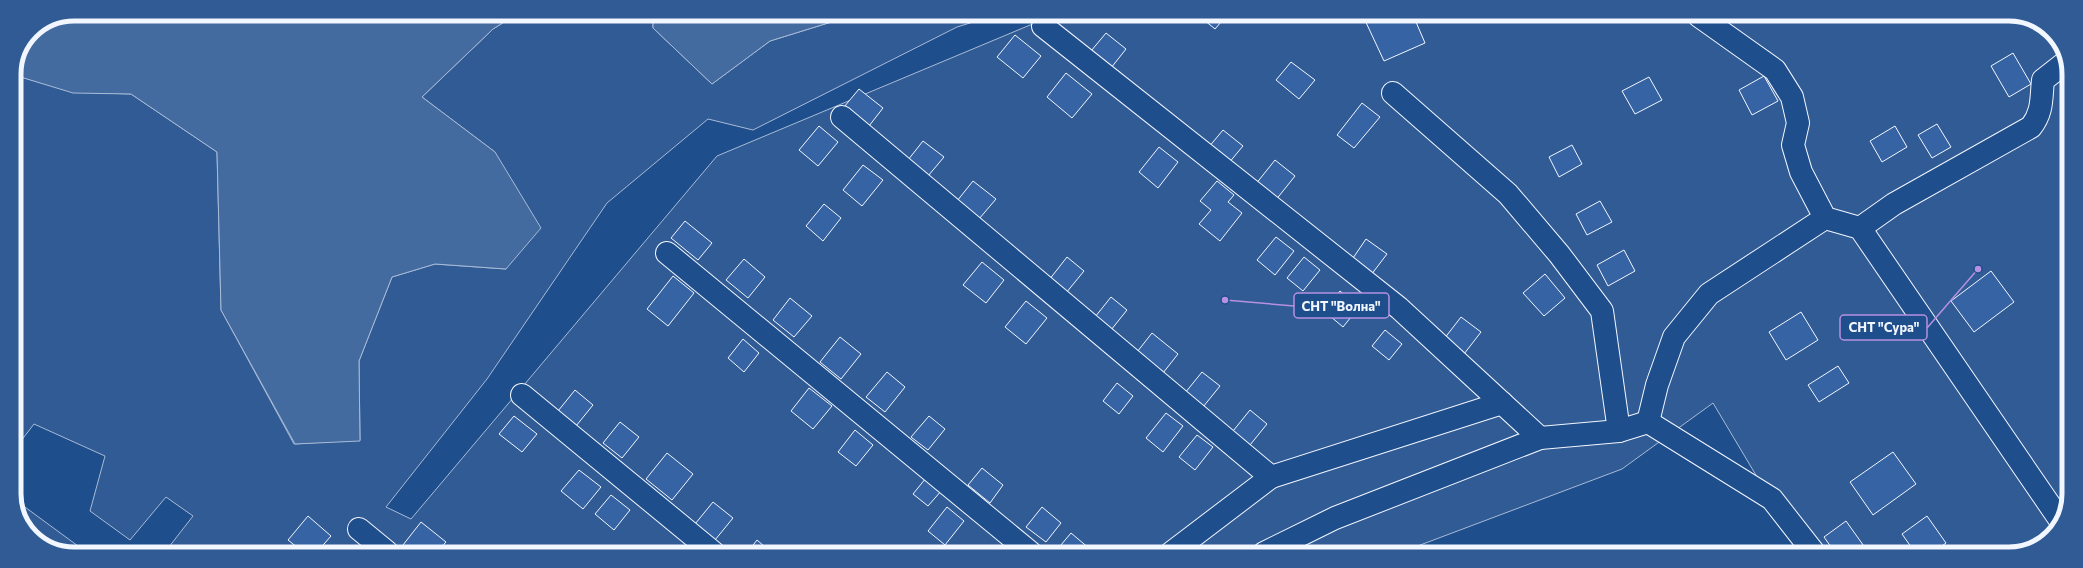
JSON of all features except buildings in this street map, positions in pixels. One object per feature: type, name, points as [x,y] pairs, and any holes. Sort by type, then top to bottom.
[{"type":"street","points":[[1706,21],[1775,70],[1792,97],[1798,123],[1792,145],[1801,172],[1824,218],[1860,228],[2057,516]]},
{"type":"street","points":[[1043,26],[1399,308],[1540,438]]},
{"type":"street","points":[[1860,228],[1894,204],[2031,127],[2038,118],[2041,106],[2043,80],[2061,66]]},
{"type":"street","points":[[1393,93],[1508,194],[1559,254],[1602,311],[1619,430]]},
{"type":"street","points":[[842,117],[1271,477]]},
{"type":"street","points":[[1648,422],[1657,385],[1674,338],[1709,294],[1824,218]]},
{"type":"street","points":[[667,253],[1024,547]]},
{"type":"street","points":[[522,395],[707,547]]},
{"type":"street","points":[[1179,547],[1271,477],[1502,403]]},
{"type":"street","points":[[1276,547],[1335,518],[1540,438],[1619,430],[1648,422],[1772,498],[1809,547]]},
{"type":"street","points":[[359,529],[381,547]]},
{"type":"shaded area","points":[[506,21],[653,21],[653,28],[712,84],[770,41],[835,21],[976,21],[957,27],[753,130],[708,119],[607,203],[487,379],[386,507],[411,519],[717,156],[1040,21],[2016,21],[2033,26],[2044,34],[2055,47],[2062,70],[2062,501],[2057,518],[2047,532],[2033,542],[2020,546],[1799,547],[1713,403],[1622,469],[1415,547],[169,547],[193,516],[166,497],[130,540],[90,511],[105,456],[34,424],[21,441],[21,77],[73,92],[131,94],[217,152],[221,310],[294,444],[360,440],[359,361],[392,277],[435,264],[506,269],[495,152],[422,97],[493,29]]},
{"type":"shaded area","points":[[506,21],[493,29],[422,97],[495,152],[541,228],[506,269],[435,264],[392,277],[359,361],[360,441],[295,444],[221,310],[217,152],[131,94],[73,93],[21,77],[22,63],[25,53],[36,36],[53,25],[63,22]]},
{"type":"shaded area","points":[[653,21],[835,21],[770,41],[712,84],[653,28]]},
{"type":"shaded area","points":[[22,505],[78,546],[67,547],[53,543],[44,538],[36,532],[28,521]]},
{"type":"place","name":"СНТ \"Сура\"","points":[[1978,269]]},
{"type":"place","name":"СНТ \"Волна\"","points":[[1225,300]]}]
